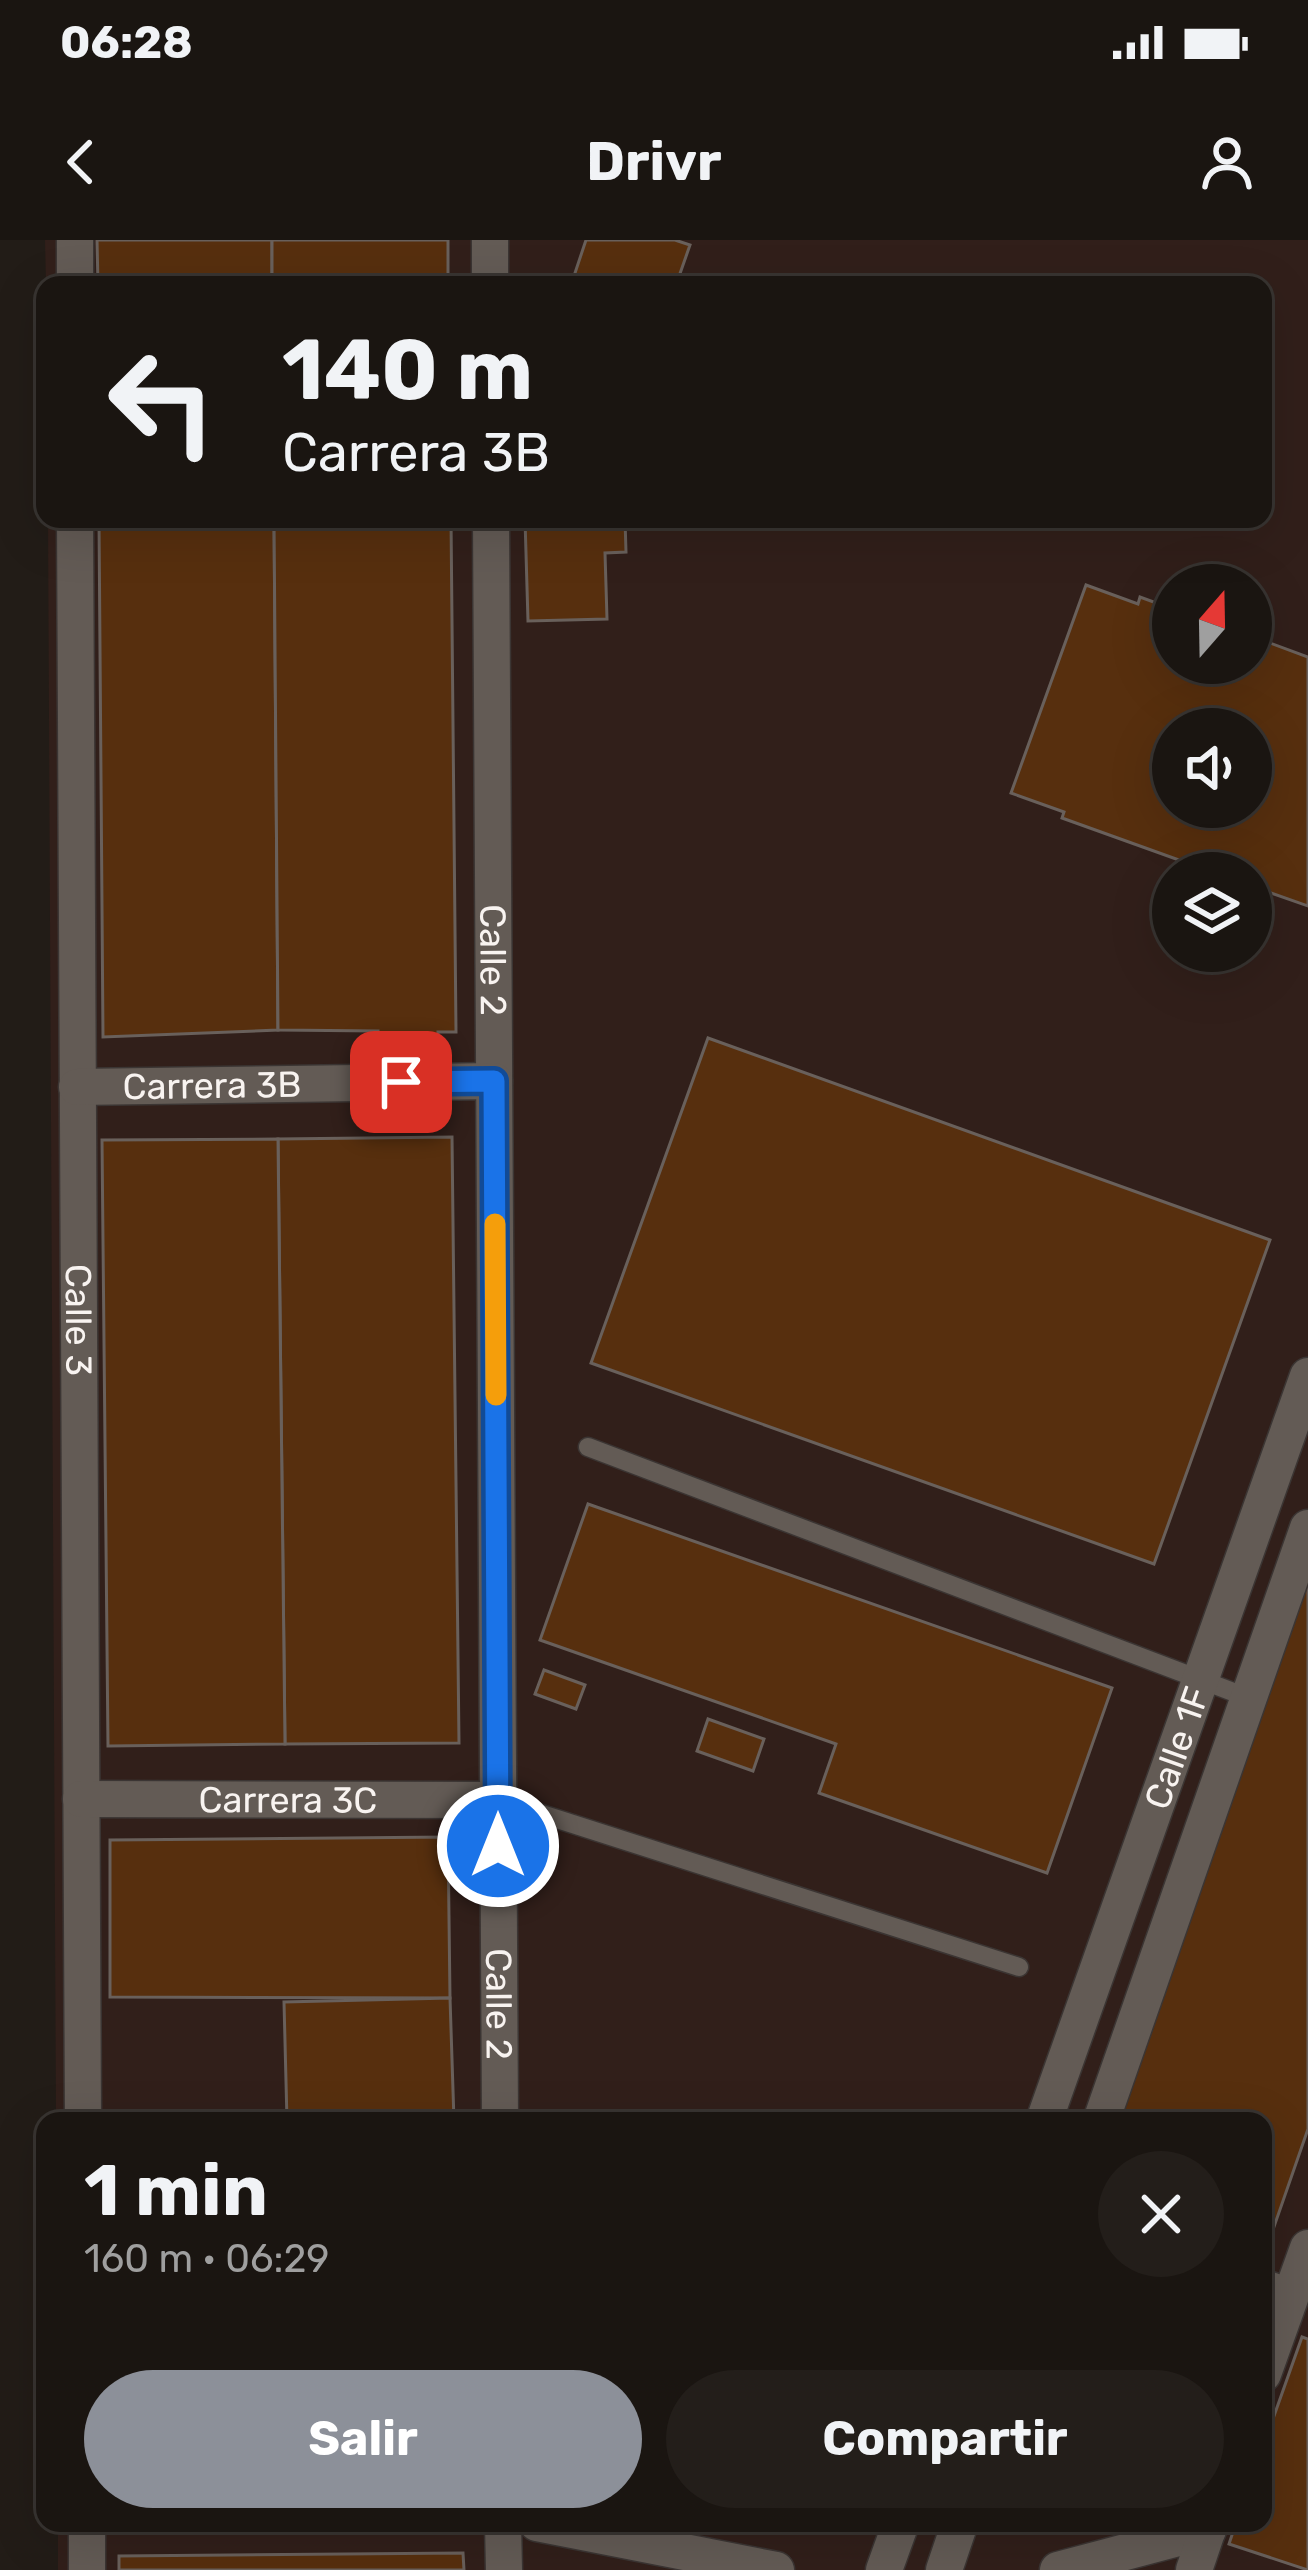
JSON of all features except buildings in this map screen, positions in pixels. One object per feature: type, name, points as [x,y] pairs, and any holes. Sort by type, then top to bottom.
[{"type":"street","points":[[75,240],[75,276]]},
{"type":"street","points":[[490,240],[490,276]]},
{"type":"street","name":"Calle 3","points":[[75,528],[83,2112]]},
{"type":"street","name":"Calle 2","points":[[491,528],[500,2112]]},
{"type":"street","name":"Carrera 3B","points":[[76,1088],[494,1081]]},
{"type":"street","name":"Calle 1F","points":[[1047,2112],[1308,1376]]},
{"type":"street","name":"Calle 1F","points":[[1104,2112],[1308,1528]]},
{"type":"street","name":"Carrera 3C","points":[[81,1799],[498,1800]]},
{"type":"street","points":[[1272,2343],[1288,2287],[1308,2248]]},
{"type":"street","points":[[87,2532],[87,2570]]},
{"type":"street","points":[[502,2532],[503,2570]]},
{"type":"street","points":[[583,2532],[776,2570]]},
{"type":"street","points":[[884,2570],[898,2532]]},
{"type":"street","points":[[944,2570],[958,2532]]},
{"type":"street","points":[[1058,2570],[1188,2532]]},
{"type":"street","points":[[1194,2570],[1207,2532]]},
{"type":"lane","points":[[587,1447],[1249,1698]]},
{"type":"lane","points":[[498,1800],[1019,1967]]},
{"type":"shaded area","points":[[45,240],[1308,240],[1308,2570],[58,2570],[58,2532],[1272,2532],[1272,2112],[56,2112],[48,528],[1272,528],[1272,276],[46,276]]},
{"type":"slow traffic","points":[[495,1224],[496,1395]]},
{"type":"route","points":[[401,1082],[494,1081],[498,1846]]}]
